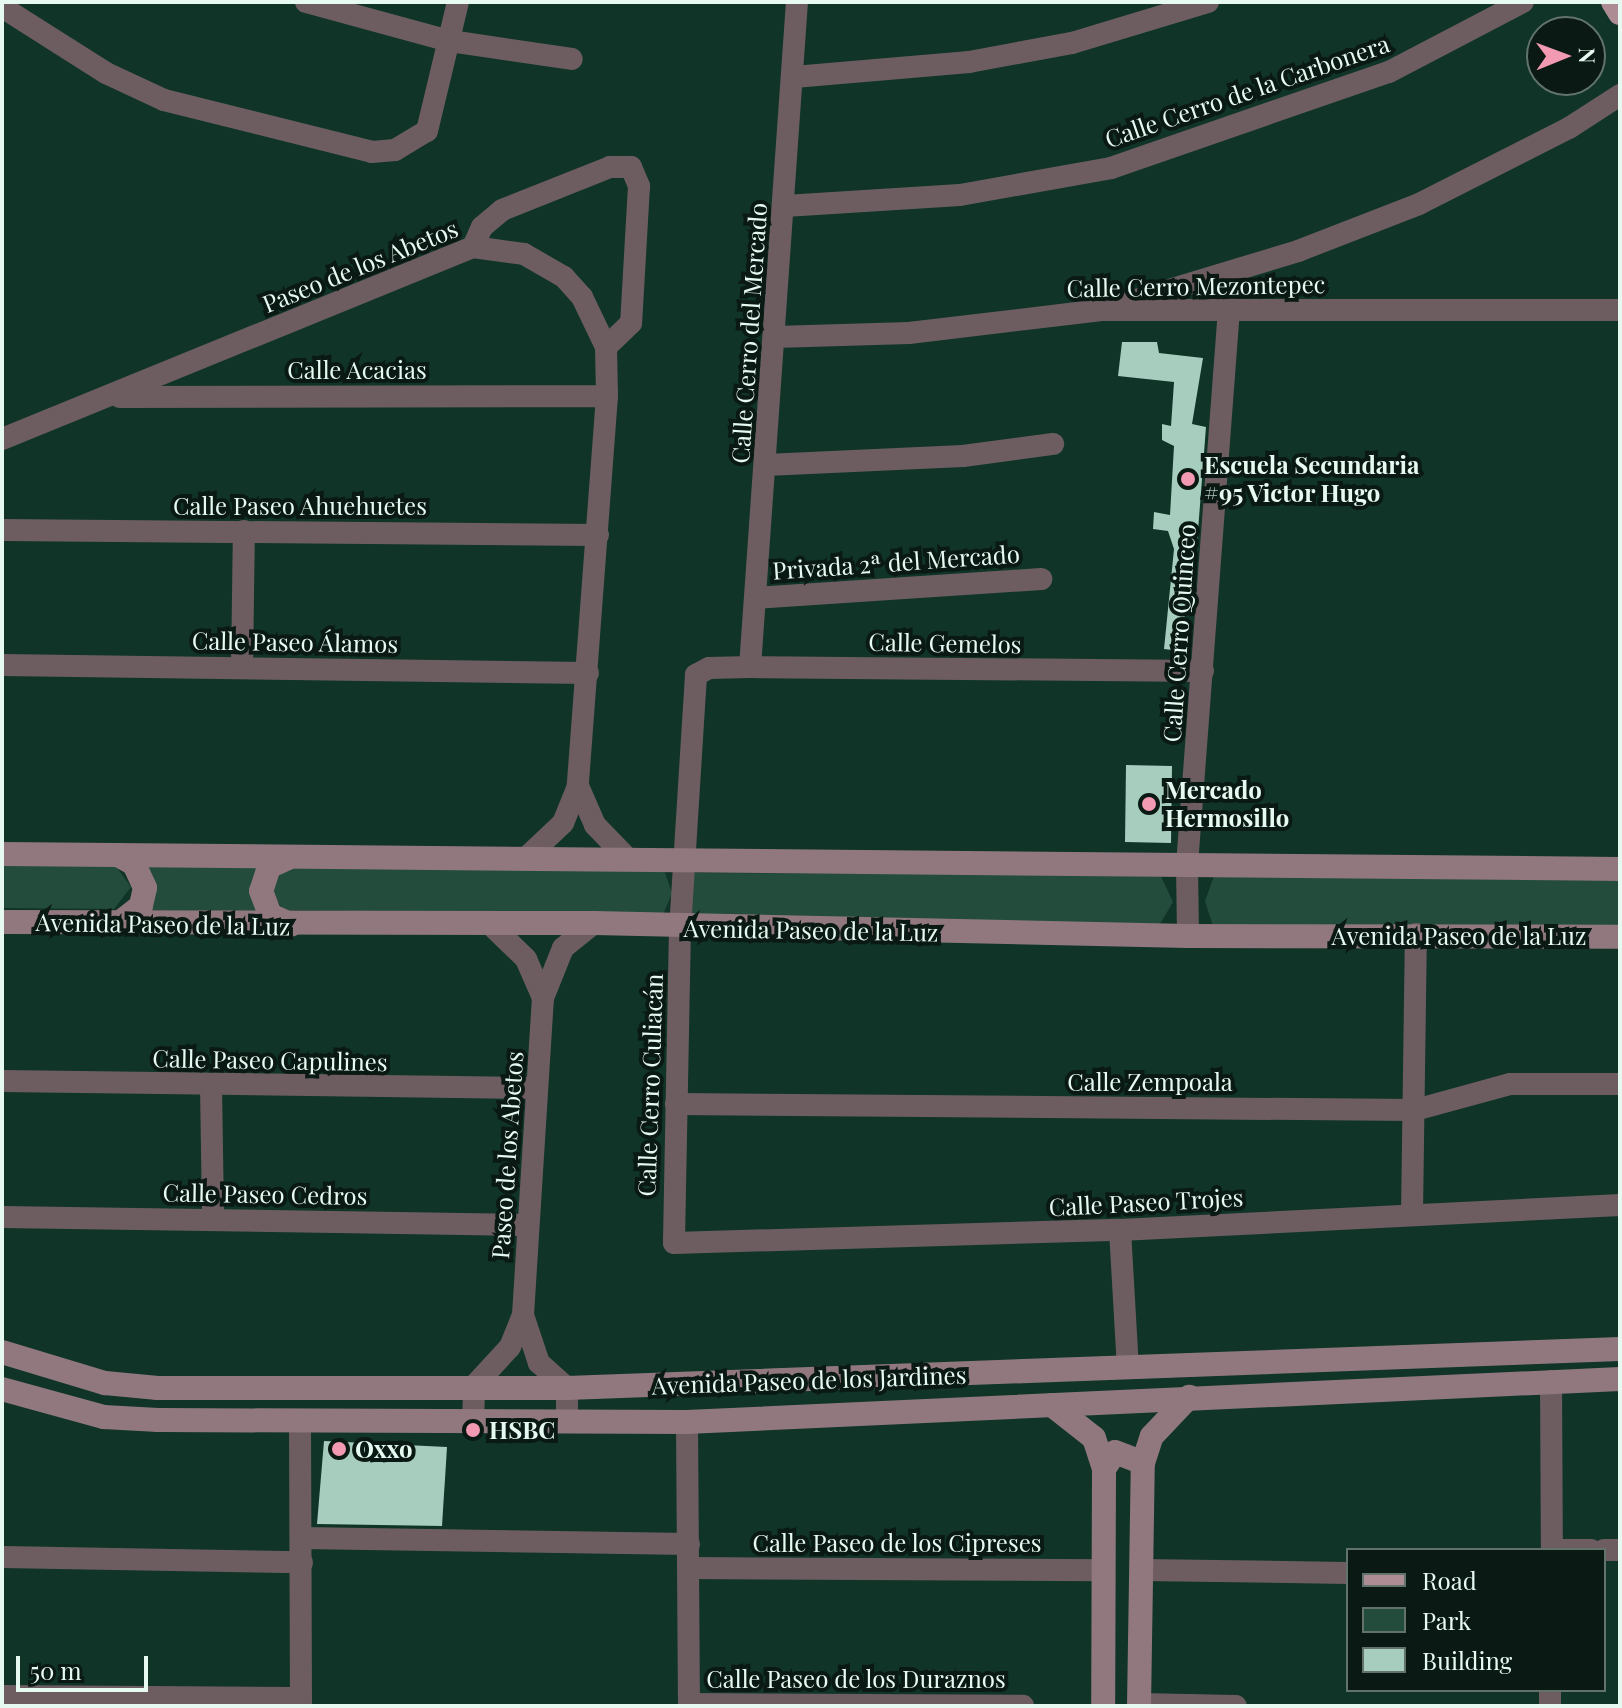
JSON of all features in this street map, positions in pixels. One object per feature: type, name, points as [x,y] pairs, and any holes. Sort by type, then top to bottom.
[{"type":"main road","points":[[1613,2],[1620,13]]},
{"type":"street","points":[[306,2],[450,41],[572,59]]},
{"type":"street","points":[[2,7],[106,73],[219,117],[372,152],[395,150],[427,131],[458,2]]},
{"type":"street","name":"Calle Cerro del Mercado","points":[[750,667],[785,206],[797,2]]},
{"type":"street","points":[[794,77],[969,62],[1072,43],[1208,2]]},
{"type":"street","name":"Calle Cerro de la Carbonera","points":[[785,206],[960,195],[1111,168],[1389,72],[1523,2]]},
{"type":"street","points":[[1102,310],[1298,251],[1419,204],[1569,128],[1620,95]]},
{"type":"street","points":[[473,247],[482,227],[502,210],[610,167],[631,167],[639,186],[631,323],[606,347]]},
{"type":"street","name":"Paseo de los Abetos","points":[[2,439],[473,247],[524,254],[564,277],[582,297],[606,347],[607,396],[578,786],[563,823],[528,856]]},
{"type":"street","name":"Calle Cerro Quinceo","points":[[1188,936],[1187,865],[1229,309]]},
{"type":"street","name":"Calle Cerro Mezontepec","points":[[775,337],[909,333],[1102,310],[1620,310]]},
{"type":"street","name":"Calle Acacias","points":[[107,397],[607,396]]},
{"type":"street","points":[[766,465],[963,456],[1053,444]]},
{"type":"street","name":"Calle Paseo Ahuehuetes","points":[[2,530],[598,535]]},
{"type":"street","points":[[242,667],[244,531]]},
{"type":"street","name":"Privada 2ª del Mercado","points":[[755,598],[1041,579]]},
{"type":"street","name":"Calle Paseo Álamos","points":[[2,665],[588,673]]},
{"type":"street","name":"Calle Gemelos","points":[[683,859],[694,683],[709,668],[1203,671]]},
{"type":"street","name":"Paseo de los Abetos","points":[[578,786],[595,825],[628,859]]},
{"type":"street","points":[[2,854],[528,856],[1620,869]]},
{"type":"street","points":[[118,855],[134,864],[145,888],[141,906],[119,923]]},
{"type":"street","points":[[292,856],[269,867],[261,891],[270,915],[293,925]]},
{"type":"street","name":"Calle Cerro Culiacán","points":[[674,1243],[683,859]]},
{"type":"street","name":"Avenida Paseo de la Luz","points":[[2,922],[293,925],[488,922],[1188,936],[1416,934],[1620,937]]},
{"type":"street","name":"Paseo de los Abetos","points":[[488,922],[526,959],[543,998]]},
{"type":"street","name":"Paseo de los Abetos","points":[[474,1386],[510,1347],[523,1315],[543,998],[563,948],[594,923]]},
{"type":"street","points":[[1412,1214],[1416,934]]},
{"type":"street","name":"Calle Paseo Capulines","points":[[2,1081],[537,1088]]},
{"type":"street","name":"Calle Zempoala","points":[[676,1104],[1415,1110],[1510,1084],[1620,1084]]},
{"type":"street","points":[[211,1086],[213,1218]]},
{"type":"street","name":"Calle Paseo Trojes","points":[[674,1243],[1120,1230],[1620,1205]]},
{"type":"street","name":"Calle Paseo Cedros","points":[[2,1217],[528,1225]]},
{"type":"street","points":[[1120,1230],[1128,1368]]},
{"type":"street","name":"Paseo de los Abetos","points":[[523,1315],[539,1363],[567,1388]]},
{"type":"street","name":"Avenida Paseo de los Jardines","points":[[2,1352],[105,1383],[158,1388],[567,1388],[913,1378],[1620,1349]]},
{"type":"street","points":[[1384,1359],[1385,1391]]},
{"type":"street","points":[[1313,1362],[1313,1392]]},
{"type":"street","points":[[913,1378],[914,1413]]},
{"type":"street","name":"Avenida Paseo de los Jardines","points":[[2,1389],[104,1417],[687,1422],[1620,1379]]},
{"type":"street","points":[[846,1415],[847,1380]]},
{"type":"street","points":[[1551,1381],[1552,1548]]},
{"type":"street","points":[[473,1422],[474,1386]]},
{"type":"street","points":[[567,1388],[567,1422]]},
{"type":"street","points":[[1189,1397],[1152,1436],[1143,1463],[1139,1705],[1236,1706]]},
{"type":"street","points":[[1052,1405],[1094,1438],[1104,1469],[1103,1706]]},
{"type":"street","points":[[2,1696],[301,1702],[300,1421]]},
{"type":"street","points":[[687,1422],[689,1705]]},
{"type":"street","points":[[1104,1469],[1115,1452],[1143,1463]]},
{"type":"street","points":[[302,1538],[689,1544]]},
{"type":"street","points":[[2,1557],[302,1562]]},
{"type":"street","name":"Calle Paseo de los Cipreses","points":[[689,1568],[1104,1570]]},
{"type":"street","points":[[1142,1570],[1346,1573]]},
{"type":"street","name":"Calle Paseo de los Duraznos","points":[[689,1705],[1023,1706]]},
{"type":"green space","points":[[2,864],[115,865],[131,887],[114,909],[2,908]]},
{"type":"green space","points":[[145,865],[262,866],[262,911],[145,910]]},
{"type":"green space","points":[[284,867],[664,870],[672,893],[663,915],[283,910],[271,889]]},
{"type":"green space","points":[[693,873],[1160,874],[1173,902],[1157,929],[691,916]]},
{"type":"green space","points":[[1214,876],[1620,881],[1620,933],[1213,926],[1205,901]]},
{"type":"building","name":"Escuela Secundaria #95 Victor Hugo","points":[[1122,342],[1157,342],[1159,353],[1203,358],[1192,424],[1206,427],[1197,544],[1192,544],[1181,651],[1164,649],[1174,549],[1168,531],[1153,529],[1154,512],[1170,515],[1174,446],[1162,440],[1162,424],[1171,426],[1174,382],[1118,376]]},
{"type":"building","name":"Mercado Hermosillo","points":[[1126,765],[1172,766],[1171,843],[1125,842]]},
{"type":"building","points":[[324,1441],[447,1447],[442,1526],[317,1524]]},
{"type":"place","name":"Escuela Secundaria #95 Victor Hugo","points":[[1188,479]]},
{"type":"place","name":"Mercado Hermosillo","points":[[1149,804]]},
{"type":"place","name":"HSBC","points":[[473,1430]]},
{"type":"place","name":"Oxxo","points":[[339,1449]]}]
